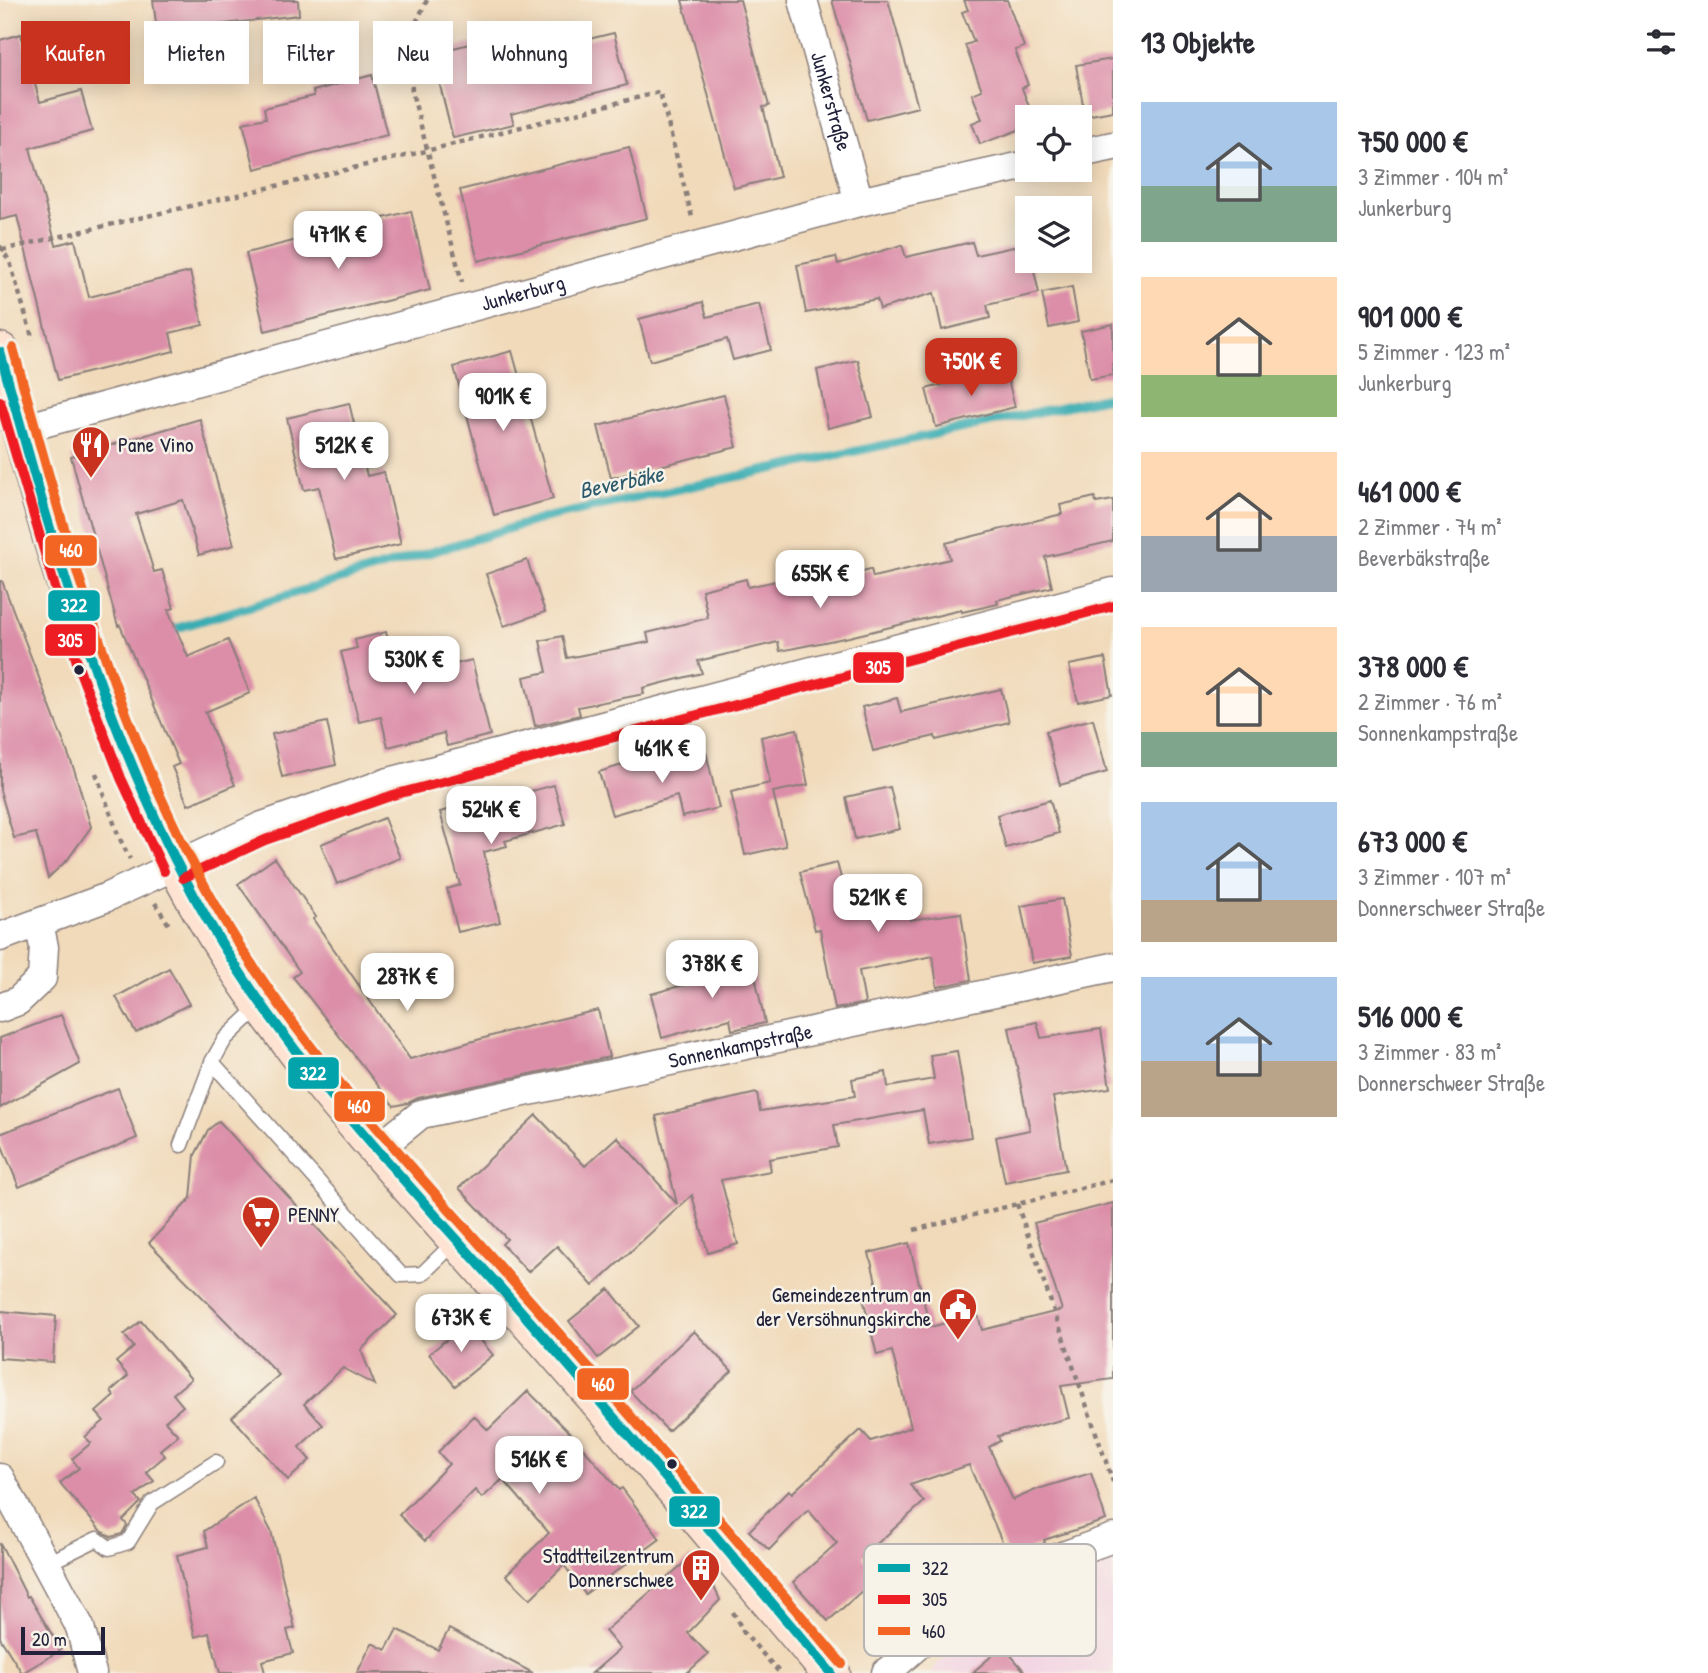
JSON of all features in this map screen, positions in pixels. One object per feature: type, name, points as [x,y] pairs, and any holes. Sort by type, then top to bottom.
[{"type":"main road","points":[[17,348],[21,429],[92,664],[134,773],[177,865],[222,943],[262,1004],[316,1076],[652,1460],[831,1673]]},
{"type":"street","name":"Junkerstraße","points":[[803,0],[859,202]]},
{"type":"street","points":[[1092,150],[1113,146]]},
{"type":"street","name":"Junkerburg","points":[[21,429],[859,202],[1015,168]]},
{"type":"street","points":[[0,937],[105,898],[260,827],[389,782],[1113,592]]},
{"type":"street","points":[[0,1008],[18,1001],[41,978],[44,947],[39,923]]},
{"type":"street","name":"Sonnenkampstraße","points":[[378,1149],[421,1114],[1113,967]]},
{"type":"street","points":[[0,1478],[80,1627],[92,1673]]},
{"type":"street","points":[[1096,1544],[1113,1538]]},
{"type":"street","points":[[886,1673],[905,1656]]},
{"type":"lane","points":[[181,1145],[212,1062],[225,1039],[262,1004]]},
{"type":"lane","points":[[212,1062],[401,1275],[422,1274],[457,1240]]},
{"type":"lane","points":[[46,1564],[97,1539],[109,1548],[128,1542],[152,1503],[216,1462]]},
{"type":"path","points":[[427,0],[409,37],[412,92],[468,307]]},
{"type":"path","points":[[17,348],[10,262],[1,248],[427,150],[660,92],[699,245]]},
{"type":"path","points":[[914,1230],[1113,1180]]},
{"type":"path","points":[[1017,1204],[1113,1482]]},
{"type":"shaded area","points":[[1113,1558],[1113,1673],[929,1673],[945,1656],[1096,1656],[1096,1565]]},
{"type":"building","points":[[153,0],[298,0],[299,15],[249,21],[156,21]]},
{"type":"building","points":[[682,0],[740,0],[769,106],[763,107],[780,177],[734,188]]},
{"type":"building","points":[[832,0],[888,0],[918,107],[867,120]]},
{"type":"building","points":[[964,0],[1007,0],[1024,47],[1015,50],[1028,85],[1022,88],[1028,105],[1015,105],[1015,131],[980,144],[972,123],[982,119],[972,94],[982,90],[965,45],[974,42],[962,12],[968,10]]},
{"type":"building","points":[[614,33],[627,85],[511,114],[514,124],[453,138],[440,84],[453,84],[453,48],[467,45],[467,84],[592,84],[592,38]]},
{"type":"building","points":[[21,34],[21,84],[35,84],[40,102],[81,91],[92,131],[30,148],[56,245],[75,240],[89,297],[190,272],[203,325],[170,333],[174,351],[58,380],[17,216],[0,220],[0,40]]},
{"type":"building","points":[[1113,59],[1113,111],[1092,115],[1092,105],[1083,105],[1076,65]]},
{"type":"building","points":[[372,75],[387,135],[255,169],[243,123],[266,118],[264,108],[314,96],[313,91],[339,84],[359,84],[359,79]]},
{"type":"building","points":[[629,147],[647,218],[478,261],[460,190]]},
{"type":"building","points":[[411,211],[430,290],[265,331],[246,253]]},
{"type":"building","points":[[972,242],[976,255],[1015,247],[1015,273],[1035,273],[1039,293],[987,305],[990,318],[942,330],[934,293],[880,309],[877,299],[806,313],[797,265],[836,257],[838,264],[902,245],[906,257]]},
{"type":"building","points":[[1072,287],[1078,322],[1049,328],[1042,293]]},
{"type":"building","points":[[703,302],[707,317],[759,304],[771,350],[733,360],[727,339],[650,361],[639,319]]},
{"type":"building","points":[[1113,324],[1113,375],[1090,379],[1081,331]]},
{"type":"building","points":[[512,351],[553,499],[494,515],[454,367]]},
{"type":"building","points":[[858,360],[873,417],[828,428],[817,370]]},
{"type":"building","points":[[1005,368],[1015,407],[936,427],[926,389]]},
{"type":"building","points":[[724,395],[737,447],[611,478],[598,426]]},
{"type":"building","points":[[349,403],[367,476],[384,472],[401,544],[336,559],[319,487],[304,490],[287,418]]},
{"type":"building","points":[[200,419],[234,545],[199,555],[183,500],[136,514],[154,572],[162,570],[174,608],[168,610],[188,657],[228,640],[250,693],[205,712],[235,785],[188,805],[172,767],[179,764],[120,625],[118,626],[71,457]]},
{"type":"building","points":[[1095,497],[1096,503],[1113,500],[1113,541],[1045,557],[1052,587],[997,600],[998,604],[962,612],[961,610],[849,637],[780,651],[778,642],[698,661],[702,673],[643,688],[644,694],[578,707],[580,715],[535,726],[524,677],[547,672],[540,641],[562,636],[567,658],[649,642],[647,633],[708,618],[702,590],[746,579],[748,587],[799,576],[801,585],[871,569],[873,577],[950,559],[946,543],[1062,514],[1060,505]]},
{"type":"building","points":[[527,560],[545,612],[504,626],[486,574]]},
{"type":"building","points":[[0,581],[75,772],[91,827],[68,859],[48,878],[36,833],[14,838],[0,790]]},
{"type":"building","points":[[386,632],[398,678],[472,660],[490,735],[447,746],[444,733],[388,747],[381,717],[359,722],[341,652],[357,648],[355,640]]},
{"type":"building","points":[[1105,658],[1112,695],[1078,702],[1069,665]]},
{"type":"building","points":[[1001,689],[1009,722],[936,740],[935,736],[873,751],[862,707],[897,698],[901,712]]},
{"type":"building","points":[[1093,719],[1107,772],[1060,785],[1046,731]]},
{"type":"building","points":[[327,722],[336,765],[282,777],[272,734]]},
{"type":"building","points":[[797,729],[808,785],[773,792],[786,846],[745,855],[731,792],[770,783],[761,737]]},
{"type":"building","points":[[706,752],[719,808],[682,817],[677,796],[612,815],[599,772],[639,760],[641,768]]},
{"type":"building","points":[[554,785],[565,824],[505,841],[507,846],[484,852],[500,922],[458,932],[447,889],[460,885],[440,812]]},
{"type":"building","points":[[890,787],[900,829],[855,839],[846,797]]},
{"type":"building","points":[[1050,800],[1059,833],[1006,848],[997,815]]},
{"type":"building","points":[[384,818],[400,858],[337,884],[321,844]]},
{"type":"building","points":[[275,858],[316,917],[313,919],[410,1059],[509,1031],[598,1010],[609,1057],[418,1098],[394,1106],[293,977],[300,972],[238,884]]},
{"type":"building","points":[[837,863],[845,893],[902,882],[910,920],[961,913],[971,980],[937,987],[933,956],[859,971],[865,1003],[835,1009],[820,929],[815,930],[800,872]]},
{"type":"building","points":[[1062,899],[1072,956],[1032,963],[1021,906]]},
{"type":"building","points":[[750,953],[765,1023],[732,1030],[730,1019],[662,1038],[651,994],[720,975],[717,961]]},
{"type":"building","points":[[169,968],[189,1004],[136,1033],[116,997]]},
{"type":"building","points":[[61,1015],[80,1064],[0,1108],[0,1038]]},
{"type":"building","points":[[1037,1022],[1041,1038],[1101,1029],[1110,1088],[1053,1097],[1066,1170],[1005,1182],[996,1137],[1030,1130],[1009,1028]]},
{"type":"building","points":[[957,1051],[971,1137],[929,1144],[923,1110],[834,1125],[838,1147],[769,1159],[771,1171],[721,1180],[738,1244],[708,1253],[692,1195],[593,1286],[557,1246],[528,1272],[502,1244],[507,1239],[459,1188],[536,1115],[585,1166],[617,1137],[677,1204],[656,1116],[757,1093],[760,1111],[855,1096],[852,1079],[886,1072],[888,1087],[934,1079],[930,1055]]},
{"type":"building","points":[[118,1088],[137,1138],[19,1187],[0,1141],[0,1134]]},
{"type":"building","points":[[219,1121],[397,1315],[361,1350],[375,1385],[343,1368],[304,1404],[323,1425],[299,1447],[310,1460],[288,1480],[232,1417],[279,1375],[149,1243],[191,1198],[195,1155],[208,1130]]},
{"type":"building","points":[[1113,1203],[1113,1379],[1061,1386],[1069,1418],[998,1436],[1000,1441],[989,1447],[1013,1500],[1038,1489],[1091,1473],[1106,1520],[1044,1540],[1043,1544],[1003,1544],[969,1465],[910,1485],[924,1502],[877,1544],[864,1544],[864,1589],[828,1621],[793,1582],[837,1543],[808,1510],[769,1550],[749,1531],[789,1490],[792,1493],[861,1430],[871,1441],[911,1427],[892,1351],[877,1355],[863,1298],[879,1294],[869,1253],[909,1243],[930,1327],[978,1315],[982,1330],[1062,1310],[1034,1223]]},
{"type":"building","points":[[609,1289],[639,1326],[598,1358],[569,1321]]},
{"type":"building","points":[[0,1311],[56,1316],[53,1362],[0,1358]]},
{"type":"building","points":[[141,1321],[191,1379],[173,1394],[183,1406],[165,1421],[178,1435],[160,1450],[165,1456],[146,1472],[154,1481],[135,1496],[141,1502],[123,1520],[127,1525],[122,1534],[111,1537],[100,1530],[60,1483],[79,1468],[72,1459],[91,1443],[85,1437],[104,1421],[96,1412],[114,1396],[111,1391],[128,1376],[116,1362],[134,1347],[124,1335]]},
{"type":"building","points":[[467,1323],[493,1355],[455,1386],[429,1354]]},
{"type":"building","points":[[694,1331],[732,1371],[668,1431],[630,1391]]},
{"type":"building","points":[[528,1391],[572,1435],[619,1490],[622,1488],[660,1539],[585,1594],[564,1565],[530,1599],[506,1575],[549,1533],[503,1479],[482,1498],[475,1490],[425,1541],[399,1515],[449,1464],[438,1452],[474,1416],[488,1430]]},
{"type":"building","points":[[254,1498],[271,1531],[295,1628],[287,1630],[293,1653],[262,1661],[265,1673],[220,1673],[209,1633],[195,1637],[177,1555],[208,1547],[204,1531]]},
{"type":"building","points":[[0,1543],[27,1597],[29,1596],[61,1650],[22,1673],[0,1638]]},
{"type":"building","points":[[691,1557],[711,1580],[720,1600],[688,1633],[708,1654],[687,1673],[592,1673],[620,1649],[605,1631]]},
{"type":"building","points":[[397,1629],[438,1650],[449,1629],[533,1673],[357,1673],[372,1643],[386,1650]]},
{"type":"building","points":[[992,1656],[1012,1656],[1026,1673],[972,1673]]},
{"type":"waterway","name":"Beverbäke","points":[[164,632],[548,517],[1113,396]]},
{"type":"transit line","name":"460","points":[[13,348],[75,565],[124,708],[152,778],[184,846],[251,963],[321,1060],[359,1106],[599,1379],[842,1664]]},
{"type":"transit line","name":"322","points":[[0,352],[63,570],[111,713],[171,852],[238,970],[308,1067],[346,1113],[587,1386],[831,1673]]},
{"type":"transit line","name":"305","points":[[0,401],[79,669],[121,778],[164,871]]},
{"type":"transit line","name":"305","points":[[183,878],[265,840],[393,795],[1113,606]]},
{"type":"place","name":"Pane Vino","points":[[91,479]]},
{"type":"place","name":"PENNY","points":[[261,1249]]},
{"type":"place","name":"Gemeindezentrum an der Versöhnungskirche","points":[[958,1341]]},
{"type":"place","name":"Stadtteilzentrum Donnerschwee","points":[[701,1602]]}]
